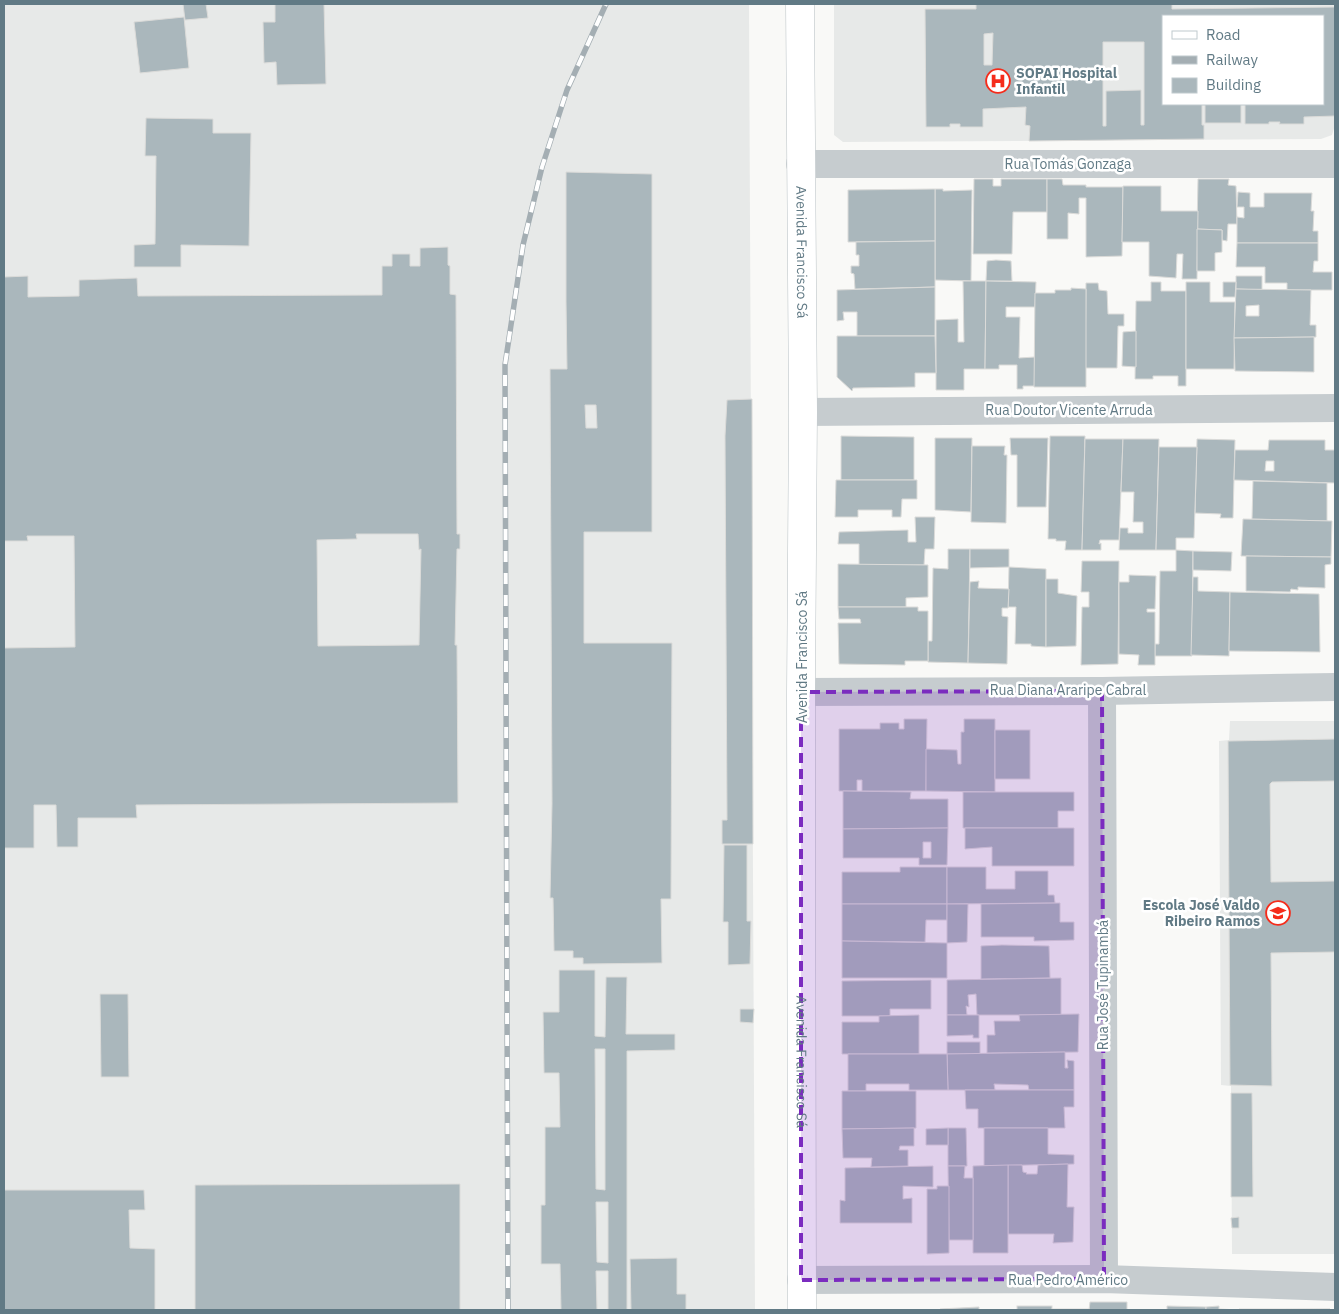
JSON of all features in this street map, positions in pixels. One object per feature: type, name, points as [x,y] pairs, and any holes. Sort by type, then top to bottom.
[{"type":"main road","name":"Avenida Francisco Sá","points":[[800,4],[803,412],[801,692],[802,1310]]},
{"type":"street","name":"Rua Tomás Gonzaga","points":[[800,164],[1335,164]]},
{"type":"street","name":"Rua Doutor Vicente Arruda","points":[[803,412],[1335,408]]},
{"type":"street","name":"Rua Diana Araripe Cabral","points":[[801,692],[1335,687]]},
{"type":"street","name":"Rua José Tupinambá","points":[[1102,690],[1104,1279]]},
{"type":"street","name":"Rua Pedro Américo","points":[[802,1280],[1104,1279],[1335,1287]]},
{"type":"highlighted area","points":[[1102,691],[1104,1279],[801,1280],[801,692]]},
{"type":"shaded area","points":[[4,4],[749,4],[755,1310],[4,1310]]},
{"type":"shaded area","name":"SOPAI Hospital Infantil","points":[[834,4],[1335,4],[1335,125],[1332,135],[1321,139],[843,142],[834,135]]},
{"type":"shaded area","name":"Escola José Valdo Ribeiro Ramos","points":[[1230,721],[1335,721],[1335,1254],[1232,1254],[1231,1086],[1221,1085],[1219,741],[1229,740]]},
{"type":"building","points":[[183,4],[206,4],[208,18],[185,20]]},
{"type":"building","points":[[275,4],[324,4],[326,84],[277,85],[276,62],[264,63],[263,22],[275,22]]},
{"type":"building","points":[[976,4],[1172,4],[1172,9],[1335,7],[1335,116],[1304,117],[1304,124],[1269,122],[1269,124],[1245,124],[1245,105],[1324,105],[1324,15],[1162,15],[1162,105],[1202,105],[1204,139],[1029,141],[1030,126],[1025,125],[1026,107],[983,109],[983,127],[960,127],[960,124],[950,124],[950,127],[926,127],[925,9],[976,9]],"holes":[[[993,33],[992,65],[984,65],[984,34]],[[1103,42],[1144,42],[1144,125],[1141,125],[1141,90],[1106,91],[1106,126],[1103,126]]]},
{"type":"building","points":[[184,17],[189,68],[140,73],[134,22]]},
{"type":"building","points":[[1205,105],[1241,105],[1241,123],[1205,123]]},
{"type":"building","points":[[146,118],[213,119],[213,133],[251,133],[249,246],[181,245],[181,267],[134,267],[134,245],[155,244],[156,156],[145,156]]},
{"type":"building","points":[[566,172],[652,174],[652,532],[584,532],[584,643],[672,643],[671,899],[661,899],[662,963],[583,964],[583,958],[573,958],[573,951],[554,951],[553,898],[550,898],[552,804],[550,369],[567,369]],"holes":[[[585,405],[596,405],[597,428],[586,428]]]},
{"type":"building","points":[[974,179],[993,179],[993,186],[1001,186],[1001,179],[1047,179],[1047,212],[1013,212],[1012,254],[973,254]]},
{"type":"building","points":[[1047,179],[1062,179],[1063,185],[1123,187],[1122,256],[1086,257],[1086,198],[1079,198],[1079,214],[1068,213],[1068,239],[1047,239]]},
{"type":"building","points":[[1198,179],[1229,179],[1228,185],[1236,186],[1237,224],[1228,224],[1227,241],[1222,240],[1222,230],[1197,229]]},
{"type":"building","points":[[1123,186],[1161,186],[1161,211],[1198,211],[1197,279],[1182,279],[1183,254],[1177,254],[1176,278],[1149,276],[1149,242],[1122,242]]},
{"type":"building","points":[[935,189],[943,189],[943,191],[972,190],[971,281],[935,280]]},
{"type":"building","points":[[935,189],[935,241],[848,242],[848,190]]},
{"type":"building","points":[[1238,192],[1250,193],[1250,207],[1264,207],[1264,193],[1312,193],[1311,211],[1314,211],[1313,231],[1318,231],[1318,243],[1237,243],[1237,217],[1244,218],[1244,207],[1237,207]]},
{"type":"building","points":[[1197,229],[1222,230],[1222,252],[1215,253],[1215,271],[1197,271]]},
{"type":"building","points":[[935,241],[935,287],[855,289],[854,274],[851,273],[851,266],[859,266],[859,255],[856,255],[856,242]]},
{"type":"building","points":[[1237,243],[1318,243],[1318,261],[1314,261],[1313,272],[1332,272],[1332,290],[1287,290],[1287,283],[1265,283],[1265,267],[1236,267]]},
{"type":"building","points":[[448,247],[450,294],[456,295],[457,534],[460,534],[460,549],[457,549],[455,645],[457,645],[458,803],[136,805],[137,818],[78,818],[78,847],[57,847],[56,805],[34,805],[34,848],[4,848],[4,648],[75,647],[74,536],[27,536],[28,541],[4,541],[4,277],[28,276],[28,297],[79,296],[79,280],[137,278],[138,296],[382,295],[382,266],[392,266],[392,254],[410,254],[410,266],[420,266],[420,248]],"holes":[[[356,534],[418,534],[419,550],[421,549],[419,645],[318,646],[317,540],[357,539]]]},
{"type":"building","points":[[987,261],[1011,261],[1012,281],[986,281]]},
{"type":"building","points":[[1236,276],[1262,276],[1262,290],[1236,289]]},
{"type":"building","points":[[963,281],[986,281],[985,369],[964,369],[964,390],[936,390],[936,320],[958,319],[958,342],[964,342]]},
{"type":"building","points":[[986,281],[1036,282],[1035,307],[1006,307],[1006,317],[1020,317],[1019,358],[1035,357],[1035,386],[1023,386],[1023,389],[1017,389],[1017,365],[999,365],[999,369],[985,369]]},
{"type":"building","points":[[1151,282],[1161,282],[1161,291],[1186,291],[1186,386],[1178,386],[1178,376],[1153,376],[1153,379],[1135,379],[1136,301],[1151,301]]},
{"type":"building","points":[[1186,282],[1210,282],[1210,302],[1235,302],[1234,369],[1186,369]]},
{"type":"building","points":[[1223,282],[1236,282],[1235,297],[1223,297]]},
{"type":"building","points":[[1086,283],[1098,283],[1099,290],[1107,291],[1108,314],[1124,314],[1124,326],[1118,326],[1117,368],[1085,368]]},
{"type":"building","points":[[935,287],[935,336],[857,336],[857,312],[843,312],[844,320],[837,321],[837,290]]},
{"type":"building","points":[[1071,288],[1086,289],[1086,387],[1034,387],[1035,293],[1055,293],[1055,290],[1071,290]]},
{"type":"building","points":[[1236,289],[1311,290],[1310,325],[1316,325],[1316,337],[1234,338]],"holes":[[[1259,305],[1259,316],[1246,316],[1246,306]]]},
{"type":"building","points":[[1136,331],[1136,367],[1122,366],[1123,332]]},
{"type":"building","points":[[837,336],[935,336],[936,373],[915,373],[915,387],[853,388],[852,391],[837,377]]},
{"type":"building","points":[[1314,337],[1314,372],[1235,371],[1234,338]]},
{"type":"building","points":[[752,399],[753,844],[722,844],[722,820],[727,820],[725,436],[727,400]]},
{"type":"building","points":[[841,436],[914,437],[914,480],[841,480]]},
{"type":"building","points":[[1050,436],[1085,436],[1082,550],[1065,550],[1066,541],[1048,539]]},
{"type":"building","points":[[935,438],[972,438],[971,512],[935,510]]},
{"type":"building","points":[[1010,438],[1048,438],[1046,507],[1017,507],[1017,455],[1011,455]]},
{"type":"building","points":[[1085,439],[1123,439],[1119,540],[1100,540],[1101,550],[1082,550]]},
{"type":"building","points":[[1123,439],[1159,439],[1156,550],[1119,550],[1120,528],[1128,528],[1128,533],[1143,533],[1143,522],[1133,522],[1134,492],[1121,492]]},
{"type":"building","points":[[1197,439],[1235,440],[1233,518],[1220,518],[1221,514],[1195,513]]},
{"type":"building","points":[[1269,440],[1325,440],[1325,450],[1335,450],[1335,483],[1234,480],[1235,450],[1268,450]],"holes":[[[1266,461],[1274,461],[1274,471],[1265,471]]]},
{"type":"building","points":[[972,446],[1005,446],[1004,455],[1007,455],[1006,523],[971,522]]},
{"type":"building","points":[[1159,447],[1197,447],[1194,538],[1176,538],[1176,550],[1156,550]]},
{"type":"building","points":[[836,480],[917,480],[917,499],[902,499],[901,517],[892,517],[892,510],[858,510],[858,517],[835,517]]},
{"type":"building","points":[[1253,481],[1327,483],[1327,521],[1252,519]]},
{"type":"building","points":[[915,517],[935,517],[934,549],[925,549],[924,565],[859,565],[859,544],[838,544],[839,532],[908,530],[908,542],[916,542]]},
{"type":"building","points":[[1243,519],[1332,521],[1331,557],[1241,556]]},
{"type":"building","points":[[948,549],[970,549],[968,663],[928,662],[928,641],[932,641],[933,568],[948,569]]},
{"type":"building","points":[[970,549],[1009,549],[1009,567],[970,568]]},
{"type":"building","points":[[1176,550],[1193,551],[1192,656],[1155,656],[1155,644],[1159,644],[1160,571],[1176,571]]},
{"type":"building","points":[[1193,551],[1232,552],[1231,571],[1193,570]]},
{"type":"building","points":[[1246,556],[1331,557],[1331,564],[1325,565],[1325,588],[1298,587],[1298,590],[1291,589],[1290,592],[1246,591]]},
{"type":"building","points":[[1082,561],[1119,561],[1118,664],[1081,665],[1082,607],[1089,607],[1089,592],[1081,592]]},
{"type":"building","points":[[838,564],[928,565],[928,597],[906,598],[906,607],[838,607]]},
{"type":"building","points":[[1009,567],[1046,569],[1046,647],[1031,646],[1031,644],[1015,644],[1016,607],[1008,607]]},
{"type":"building","points":[[1129,575],[1156,576],[1155,609],[1147,609],[1147,612],[1155,612],[1155,665],[1138,665],[1139,655],[1119,654],[1119,582],[1129,582]]},
{"type":"building","points":[[1193,577],[1198,577],[1198,591],[1230,592],[1229,656],[1191,655]]},
{"type":"building","points":[[1046,579],[1058,579],[1058,593],[1077,596],[1076,646],[1046,647]]},
{"type":"building","points":[[979,581],[978,588],[1009,589],[1008,608],[1002,608],[1002,616],[1008,617],[1007,664],[968,663],[970,582]]},
{"type":"building","points":[[1230,592],[1319,594],[1320,652],[1229,651]]},
{"type":"building","points":[[838,607],[918,607],[918,611],[928,611],[928,661],[905,661],[905,665],[839,664],[838,623],[861,623],[860,619],[839,619]]},
{"type":"building","points":[[904,719],[927,719],[926,791],[862,791],[862,780],[857,780],[857,791],[839,791],[839,729],[880,729],[880,723],[899,723],[899,729],[904,729]]},
{"type":"building","points":[[964,719],[995,719],[995,792],[926,791],[926,749],[957,750],[958,764],[961,764],[961,732],[964,732]]},
{"type":"building","points":[[995,730],[1030,730],[1030,779],[995,779]]},
{"type":"building","points":[[1335,739],[1335,781],[1272,782],[1270,784],[1271,882],[1335,881],[1335,952],[1271,953],[1272,1086],[1230,1085],[1228,741]]},
{"type":"building","points":[[843,791],[911,792],[910,799],[948,799],[948,828],[843,829]]},
{"type":"building","points":[[963,792],[1074,792],[1074,811],[1058,811],[1058,828],[963,828]]},
{"type":"building","points":[[948,828],[947,865],[919,865],[919,858],[843,858],[843,829]],"holes":[[[923,842],[931,842],[931,858],[923,858]]]},
{"type":"building","points":[[965,828],[1074,828],[1074,866],[992,866],[992,847],[965,849]]},
{"type":"building","points":[[724,845],[747,845],[747,921],[751,921],[750,964],[728,965],[728,922],[723,922]]},
{"type":"building","points":[[900,867],[947,867],[947,904],[842,904],[842,872],[900,872]]},
{"type":"building","points":[[947,867],[986,867],[986,889],[1015,889],[1015,871],[1048,871],[1048,895],[1054,895],[1055,903],[947,904]]},
{"type":"building","points":[[1060,903],[1060,922],[1074,922],[1074,940],[1034,941],[1034,937],[981,937],[981,904]]},
{"type":"building","points":[[842,904],[947,904],[947,920],[926,920],[925,942],[842,941]]},
{"type":"building","points":[[947,904],[968,904],[967,942],[947,943]]},
{"type":"building","points":[[842,941],[947,943],[947,978],[842,978]]},
{"type":"building","points":[[981,946],[1049,946],[1050,978],[981,979]]},
{"type":"building","points":[[559,970],[595,970],[595,1036],[605,1037],[606,977],[627,977],[626,1034],[675,1034],[675,1050],[627,1051],[627,1310],[608,1310],[608,1271],[596,1271],[597,1310],[561,1310],[560,1264],[541,1264],[541,1205],[545,1205],[545,1127],[560,1127],[559,1073],[544,1073],[543,1012],[559,1012]],"holes":[[[595,1049],[605,1049],[605,1190],[596,1189]],[[596,1202],[608,1202],[608,1263],[597,1262]]]},
{"type":"building","points":[[1061,978],[1061,1015],[977,1015],[976,994],[968,995],[969,1007],[966,1006],[967,1015],[947,1015],[947,980]]},
{"type":"building","points":[[931,980],[931,1009],[890,1009],[890,1016],[842,1016],[842,981]]},
{"type":"building","points":[[100,994],[128,994],[129,1077],[101,1077]]},
{"type":"building","points":[[740,1009],[754,1009],[753,1023],[740,1022]]},
{"type":"building","points":[[1079,1014],[1078,1052],[987,1053],[987,1035],[995,1035],[994,1021],[1020,1021],[1019,1015]]},
{"type":"building","points":[[919,1015],[919,1054],[842,1054],[842,1022],[879,1022],[879,1016]]},
{"type":"building","points":[[947,1015],[979,1015],[979,1038],[973,1038],[973,1035],[947,1036]]},
{"type":"building","points":[[947,1042],[980,1042],[980,1054],[947,1054]]},
{"type":"building","points":[[1065,1052],[1065,1068],[1068,1068],[1067,1060],[1074,1061],[1074,1090],[1029,1090],[1028,1085],[994,1084],[995,1090],[948,1090],[947,1054]]},
{"type":"building","points":[[848,1054],[947,1054],[948,1090],[909,1090],[909,1084],[866,1084],[866,1091],[848,1091]]},
{"type":"building","points":[[965,1090],[1074,1090],[1074,1107],[1064,1107],[1065,1128],[978,1128],[978,1109],[966,1109]]},
{"type":"building","points":[[842,1091],[916,1091],[916,1128],[842,1129]]},
{"type":"building","points":[[1231,1093],[1252,1093],[1253,1197],[1231,1197]]},
{"type":"building","points":[[914,1128],[914,1146],[900,1146],[899,1150],[908,1150],[908,1166],[871,1167],[872,1158],[843,1158],[842,1129]]},
{"type":"building","points":[[948,1128],[966,1128],[967,1166],[948,1166]]},
{"type":"building","points":[[948,1128],[948,1145],[926,1145],[926,1129]]},
{"type":"building","points":[[984,1128],[1048,1128],[1048,1154],[1074,1155],[1074,1164],[984,1166]]},
{"type":"building","points":[[1068,1164],[1067,1207],[1074,1207],[1073,1242],[1053,1243],[1054,1234],[1008,1234],[1008,1165],[1022,1165],[1023,1172],[1026,1174],[1037,1174],[1038,1165]]},
{"type":"building","points":[[1008,1165],[1008,1253],[973,1253],[973,1166]]},
{"type":"building","points":[[933,1166],[933,1187],[903,1186],[903,1199],[912,1198],[912,1223],[840,1223],[840,1200],[845,1201],[845,1168]]},
{"type":"building","points":[[948,1166],[965,1166],[964,1178],[973,1178],[973,1240],[949,1240]]},
{"type":"building","points":[[460,1184],[460,1310],[195,1310],[195,1185]]},
{"type":"building","points":[[937,1186],[949,1186],[949,1253],[927,1254],[927,1189],[937,1189]]},
{"type":"building","points":[[4,1190],[144,1190],[145,1210],[129,1210],[130,1248],[155,1249],[155,1310],[4,1310]]},
{"type":"building","points":[[1239,1217],[1239,1228],[1232,1228],[1231,1218]]},
{"type":"building","points":[[677,1258],[677,1294],[686,1294],[686,1310],[631,1310],[630,1259]]},
{"type":"building","points":[[1090,1302],[1127,1302],[1127,1310],[1089,1310]]},
{"type":"building","points":[[1017,1306],[1052,1306],[1052,1310],[1017,1310]]},
{"type":"building","points":[[1167,1306],[1206,1307],[1206,1310],[1167,1310]]},
{"type":"building","points":[[1219,1306],[1219,1309],[1239,1310],[1206,1310],[1206,1307]]},
{"type":"building","points":[[979,1307],[979,1310],[940,1310],[940,1309]]},
{"type":"building","points":[[1089,1309],[1089,1310],[1052,1310]]},
{"type":"building","points":[[1239,1309],[1330,1309],[1239,1310]]},
{"type":"railway","points":[[508,1310],[505,365],[523,245],[542,167],[567,90],[606,4]]},
{"type":"place","name":"SOPAI Hospital Infantil","points":[[998,81]]},
{"type":"place","name":"Escola José Valdo Ribeiro Ramos","points":[[1278,913]]}]
